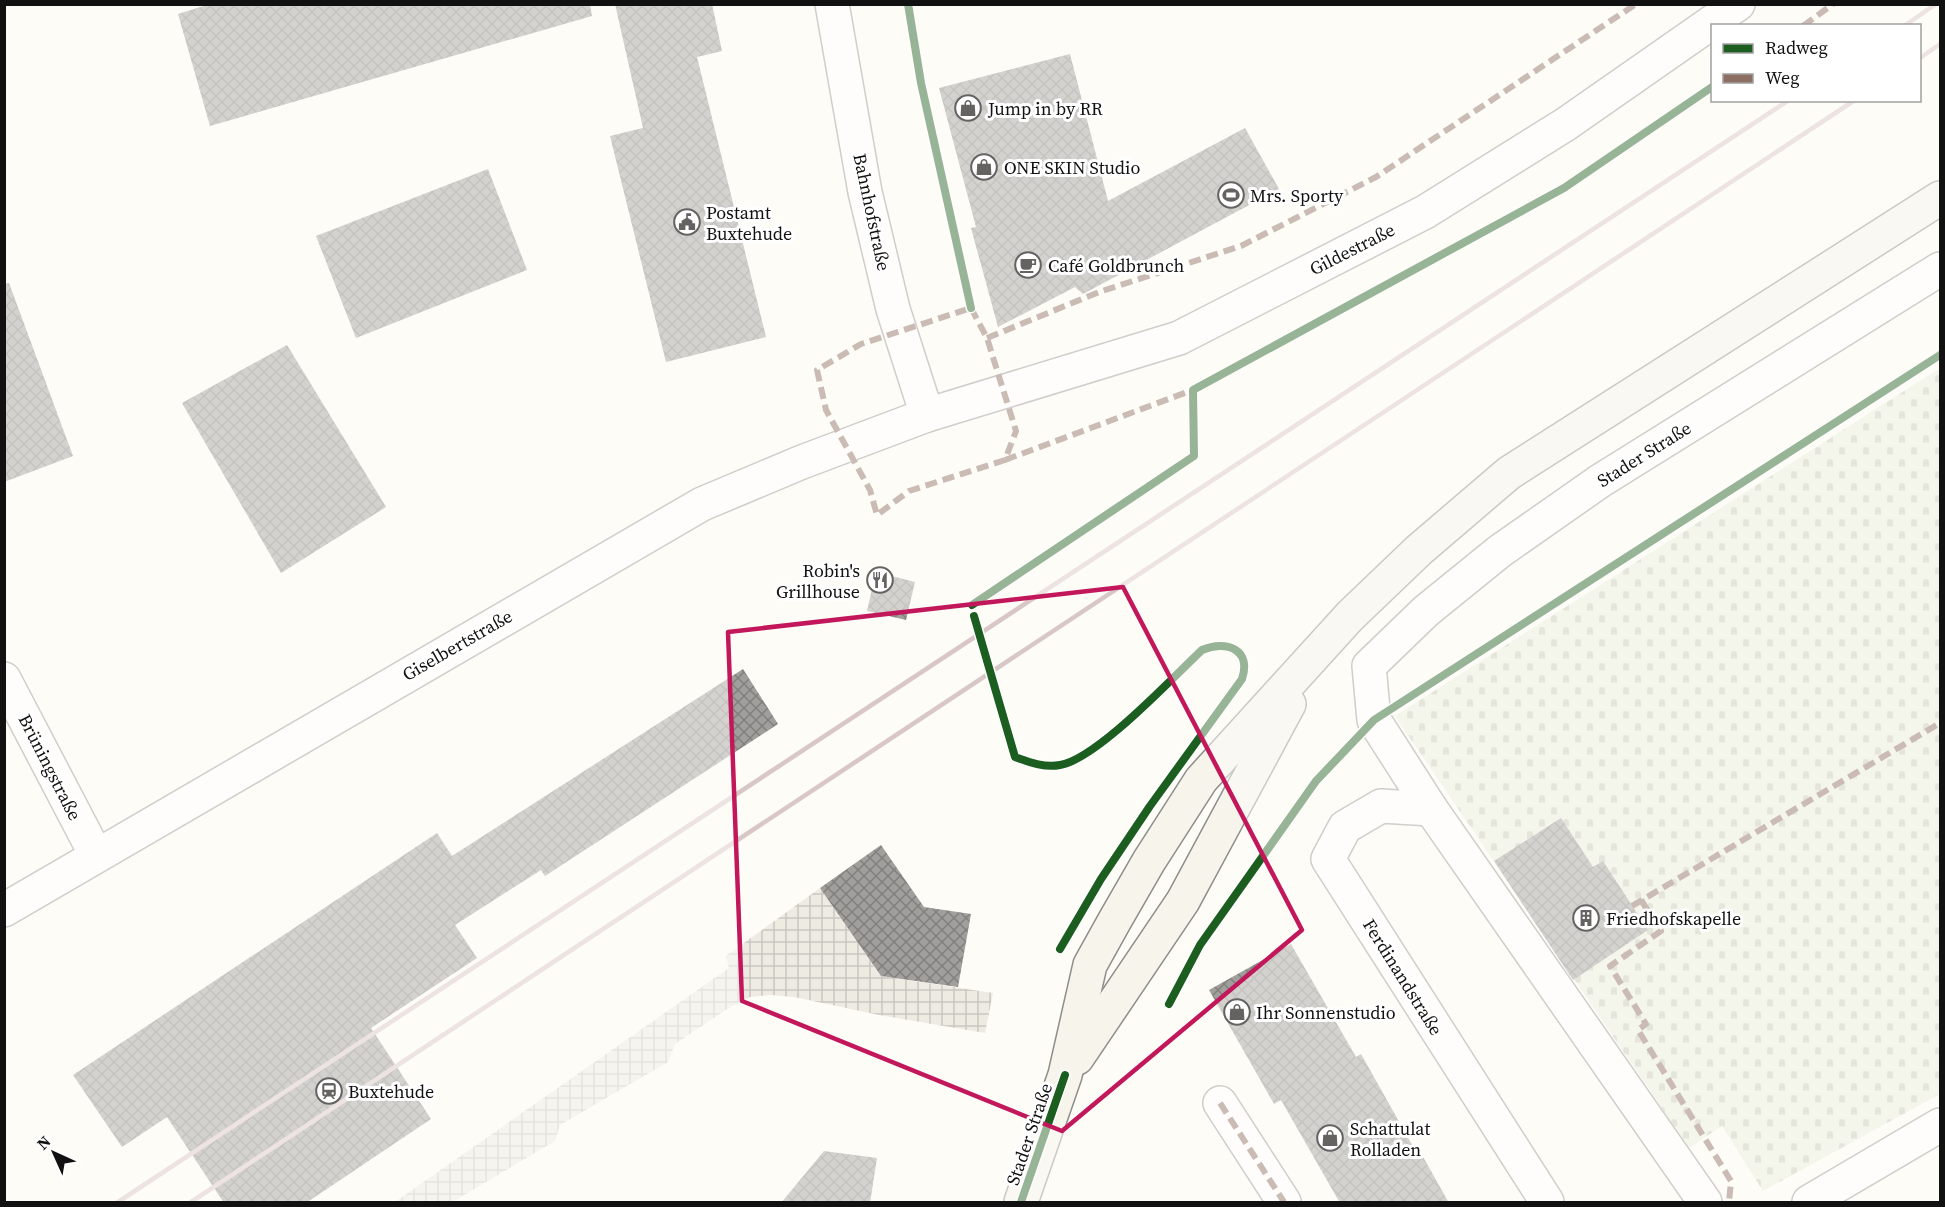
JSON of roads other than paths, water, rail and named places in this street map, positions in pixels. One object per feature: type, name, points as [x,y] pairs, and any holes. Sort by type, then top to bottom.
[{"type":"street","name":"Bahnhofstraße","points":[[832,4],[868,202],[893,309],[927,415]]},
{"type":"street","name":"Gildestraße","points":[[927,415],[1179,338],[1425,212],[1566,124],[1738,4]]},
{"type":"street","points":[[1065,1075],[1090,965],[1149,861],[1201,780],[1350,616],[1419,550],[1509,473],[1941,198]]},
{"type":"street","name":"Stader Straße","points":[[1431,809],[1374,720],[1369,666],[1426,611],[1500,551],[1591,487],[1941,269]]},
{"type":"street","name":"Giselbertstraße","points":[[4,910],[702,504],[802,462],[927,415]]},
{"type":"street","points":[[1065,1075],[1182,901],[1314,658]]},
{"type":"street","name":"Brüningstraße","points":[[4,679],[96,855]]},
{"type":"street","name":"Ferdinandstraße","points":[[1431,809],[1381,806],[1345,827],[1328,860],[1547,1203]]},
{"type":"street","points":[[1431,809],[1705,1203]]},
{"type":"street","name":"Stader Straße","points":[[1021,1203],[1065,1075]]},
{"type":"street","points":[[1220,1103],[1284,1203]]},
{"type":"street","points":[[1809,1203],[1941,1125]]},
{"type":"railway","points":[[1907,24],[1936,4]]},
{"type":"railway","points":[[1921,57],[1940,44]]},
{"type":"railway","points":[[118,1202],[1786,102]]},
{"type":"railway","points":[[191,1202],[1852,102]]},
{"type":"place","name":"Jump in by RR","points":[[968,108]]},
{"type":"place","name":"ONE SKIN Studio","points":[[984,167]]},
{"type":"place","name":"Mrs. Sporty","points":[[1231,195]]},
{"type":"place","name":"Postamt Buxtehude","points":[[687,222]]},
{"type":"place","name":"Café Goldbrunch","points":[[1028,265]]},
{"type":"place","name":"Robin's Grillhouse","points":[[880,580]]},
{"type":"place","name":"Friedhofskapelle","points":[[1586,918]]},
{"type":"place","name":"Ihr Sonnenstudio","points":[[1237,1012]]},
{"type":"place","name":"Buxtehude","points":[[329,1091]]},
{"type":"place","name":"Schattulat Rolladen","points":[[1330,1138]]}]
